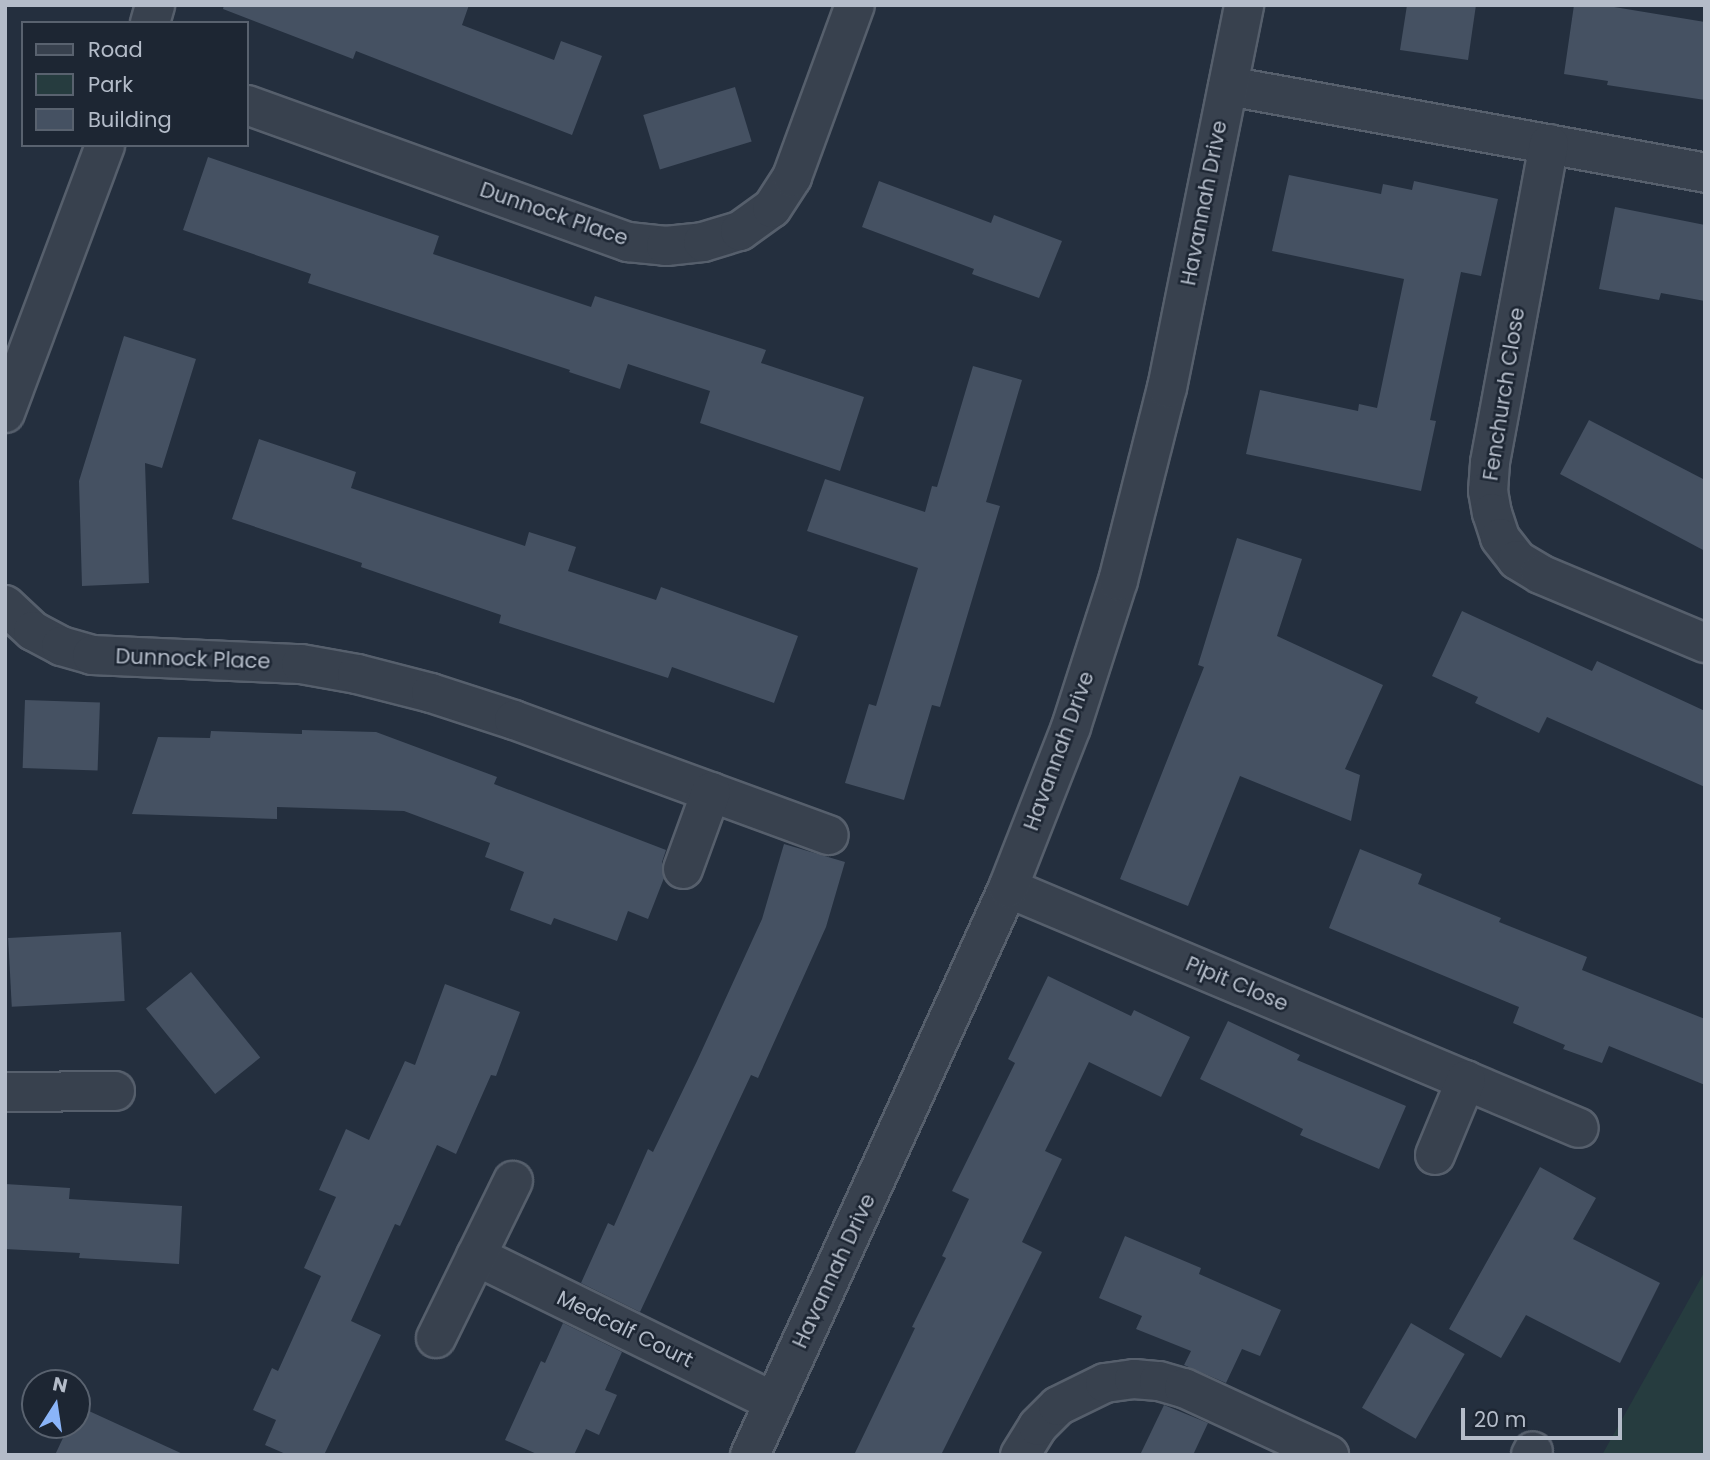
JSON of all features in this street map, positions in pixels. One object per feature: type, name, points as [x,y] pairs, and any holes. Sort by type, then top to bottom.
[{"type":"street","name":"Dunnock Place","points":[[248,105],[628,242],[666,246],[703,242],[740,231],[772,208],[792,177],[855,5]]},
{"type":"street","name":"Havannah Drive","points":[[750,1455],[1009,888],[1071,727],[1118,581],[1167,388],[1244,5]]},
{"type":"street","points":[[1228,86],[1705,173]]},
{"type":"street","name":"Fenchurch Close","points":[[1549,144],[1490,463],[1488,491],[1492,513],[1500,538],[1517,560],[1540,574],[1705,643]]},
{"type":"street","points":[[5,413],[104,147]]},
{"type":"street","name":"Dunnock Place","points":[[5,606],[33,631],[61,646],[92,655],[132,659],[240,659],[301,664],[357,674],[514,720],[829,835]]},
{"type":"street","points":[[683,869],[711,792]]},
{"type":"street","name":"Pipit Close","points":[[1009,888],[1579,1128]]},
{"type":"street","points":[[1435,1155],[1466,1080]]},
{"type":"street","points":[[5,1092],[115,1091]]},
{"type":"street","points":[[436,1338],[513,1181]]},
{"type":"street","name":"Medcalf Court","points":[[476,1256],[774,1402]]},
{"type":"street","points":[[1020,1455],[1038,1426],[1058,1406],[1105,1383],[1134,1379],[1159,1381],[1184,1388],[1329,1455]]},
{"type":"green space","points":[[1705,1271],[1705,1455],[1602,1455]]},
{"type":"building","points":[[224,5],[469,5],[462,25],[554,60],[561,41],[602,56],[572,135],[356,51],[353,59],[223,9]]},
{"type":"building","points":[[1407,5],[1476,5],[1468,60],[1400,50]]},
{"type":"building","points":[[1574,5],[1602,5],[1705,22],[1705,100],[1607,85],[1608,81],[1564,74]]},
{"type":"building","points":[[735,87],[752,142],[660,170],[643,115]]},
{"type":"building","points":[[208,157],[439,236],[433,254],[591,307],[595,296],[766,350],[761,363],[864,397],[840,471],[700,423],[710,391],[628,364],[620,389],[308,283],[311,274],[183,230]]},
{"type":"building","points":[[1289,175],[1381,194],[1383,184],[1412,190],[1414,181],[1498,199],[1481,276],[1461,272],[1430,420],[1436,421],[1421,491],[1246,454],[1260,390],[1358,411],[1359,404],[1377,408],[1404,279],[1272,251]]},
{"type":"building","points":[[879,181],[991,223],[994,215],[1062,241],[1039,298],[972,274],[974,269],[862,227]]},
{"type":"building","points":[[1615,207],[1705,225],[1705,301],[1661,293],[1659,300],[1599,289]]},
{"type":"building","points":[[124,336],[196,359],[162,468],[145,463],[149,583],[82,586],[79,481]]},
{"type":"building","points":[[973,366],[1022,380],[986,502],[1000,506],[940,707],[932,705],[904,800],[845,783],[869,704],[876,706],[918,568],[807,531],[825,479],[925,512],[932,486],[937,487]]},
{"type":"building","points":[[1589,420],[1705,480],[1705,551],[1560,474]]},
{"type":"building","points":[[259,439],[356,472],[351,488],[525,546],[529,532],[576,547],[568,571],[656,600],[661,587],[798,636],[774,703],[672,667],[668,678],[499,623],[501,615],[361,567],[362,563],[232,519]]},
{"type":"building","points":[[1237,538],[1302,559],[1277,636],[1383,685],[1345,769],[1360,775],[1351,821],[1240,776],[1188,906],[1120,879],[1204,667],[1198,665]]},
{"type":"building","points":[[1462,611],[1592,671],[1597,661],[1705,711],[1705,787],[1547,717],[1539,733],[1475,703],[1478,697],[1432,676]]},
{"type":"building","points":[[25,700],[100,703],[98,771],[23,768]]},
{"type":"building","points":[[302,730],[376,732],[497,777],[494,784],[666,850],[662,862],[664,878],[648,919],[628,911],[617,941],[554,918],[551,925],[510,910],[524,872],[485,857],[490,843],[404,811],[277,807],[277,819],[132,814],[158,737],[210,738],[211,731],[302,734]]},
{"type":"building","points":[[784,844],[845,862],[826,927],[758,1078],[751,1075],[640,1312],[581,1283],[608,1223],[614,1226],[648,1149],[653,1152],[697,1061],[762,919]]},
{"type":"building","points":[[1360,849],[1422,874],[1418,884],[1501,918],[1499,922],[1587,957],[1582,970],[1705,1019],[1705,1085],[1609,1046],[1602,1063],[1563,1049],[1565,1045],[1513,1023],[1519,1007],[1329,928]]},
{"type":"building","points":[[121,932],[125,1001],[12,1007],[8,938]]},
{"type":"building","points":[[191,972],[260,1057],[215,1094],[146,1009]]},
{"type":"building","points":[[1048,976],[1131,1016],[1134,1010],[1190,1037],[1161,1097],[1089,1062],[1045,1151],[1062,1159],[1022,1242],[1042,1252],[941,1455],[854,1455],[946,1258],[942,1256],[969,1199],[952,1191],[1015,1063],[1008,1059]]},
{"type":"building","points":[[445,984],[520,1012],[496,1076],[491,1075],[456,1154],[437,1145],[400,1226],[395,1224],[351,1321],[381,1335],[324,1455],[288,1455],[265,1445],[276,1420],[253,1410],[272,1368],[278,1371],[321,1276],[304,1268],[336,1197],[319,1190],[346,1129],[369,1140],[405,1061],[415,1065]]},
{"type":"building","points":[[1228,1021],[1300,1055],[1297,1060],[1406,1106],[1379,1169],[1300,1135],[1303,1129],[1200,1079]]},
{"type":"building","points":[[1540,1167],[1596,1198],[1573,1239],[1660,1283],[1620,1363],[1526,1315],[1501,1358],[1449,1329]]},
{"type":"building","points":[[5,1184],[70,1188],[69,1199],[182,1206],[179,1264],[79,1258],[80,1253],[5,1249]]},
{"type":"building","points":[[1125,1236],[1201,1268],[1199,1274],[1281,1310],[1260,1356],[1242,1349],[1226,1383],[1184,1365],[1191,1351],[1136,1329],[1142,1316],[1099,1298]]},
{"type":"building","points":[[563,1323],[622,1352],[605,1390],[617,1395],[599,1435],[586,1429],[574,1455],[539,1455],[505,1440],[541,1361],[545,1363]]},
{"type":"building","points":[[1411,1323],[1465,1354],[1416,1439],[1362,1408]]},
{"type":"building","points":[[1164,1405],[1208,1423],[1193,1455],[1140,1455]]},
{"type":"building","points":[[91,1412],[185,1455],[55,1455],[62,1439],[91,1439]]}]
